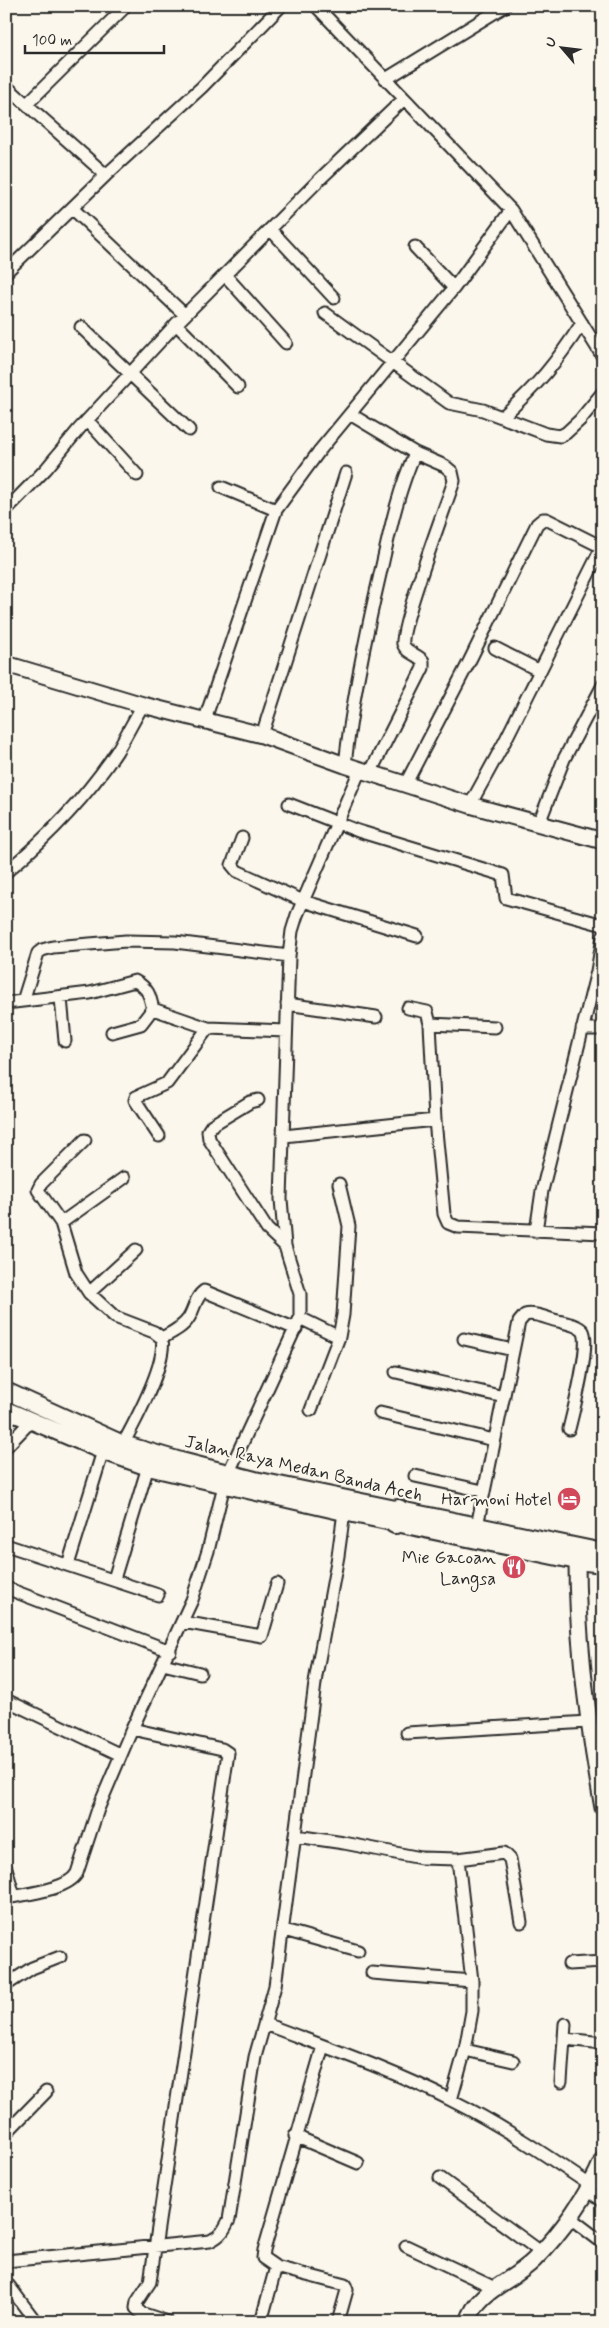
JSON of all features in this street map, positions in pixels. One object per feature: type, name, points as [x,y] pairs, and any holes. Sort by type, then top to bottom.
[{"type":"main road","points":[[6,664],[262,736],[405,785],[470,805],[603,841]]},
{"type":"main road","points":[[6,1391],[122,1444],[150,1460]]},
{"type":"main road","points":[[6,1410],[103,1451],[150,1460],[344,1512],[397,1516],[577,1561],[603,1564]]},
{"type":"main road","name":"Jalan Raya Medan Banda Aceh","points":[[226,1480],[397,1516],[477,1526],[603,1552]]},
{"type":"main road","points":[[577,1561],[580,1651],[588,1722],[603,1808]]},
{"type":"main road","points":[[468,2322],[479,2300],[525,2268],[541,2252],[569,2217],[589,2187],[603,2158]]},
{"type":"street","points":[[6,272],[106,175],[202,87],[281,6]]},
{"type":"street","points":[[316,6],[386,79],[399,103],[511,210],[603,357]]},
{"type":"street","points":[[386,79],[505,6]]},
{"type":"street","points":[[28,104],[123,8]]},
{"type":"street","points":[[6,86],[106,175]]},
{"type":"street","points":[[6,510],[46,469],[87,420],[176,324],[399,103]]},
{"type":"street","points":[[72,208],[185,315]]},
{"type":"street","points":[[205,720],[276,510],[320,450],[454,288],[511,210]]},
{"type":"street","points":[[270,229],[334,298]]},
{"type":"street","points":[[415,247],[454,288]]},
{"type":"street","points":[[225,275],[286,343]]},
{"type":"street","points":[[325,313],[449,403],[468,406],[546,434],[560,436],[580,420],[603,392]]},
{"type":"street","points":[[502,417],[542,380],[558,360],[582,323]]},
{"type":"street","points":[[176,324],[238,387]]},
{"type":"street","points":[[80,327],[189,430]]},
{"type":"street","points":[[6,1868],[10,1897],[63,1885],[74,1878],[98,1809],[121,1754],[183,1622],[203,1569],[226,1480],[298,1323],[300,1294],[285,1246],[281,1199],[287,1004],[292,931],[303,900],[337,824],[423,668],[423,661],[408,651],[403,640],[413,603],[454,481],[450,469],[415,453],[350,414]]},
{"type":"street","points":[[87,420],[138,475]]},
{"type":"street","points":[[345,766],[362,658],[377,587],[399,492],[415,453]]},
{"type":"street","points":[[262,736],[346,473]]},
{"type":"street","points":[[221,487],[276,510]]},
{"type":"street","points":[[405,785],[469,662],[537,524],[546,519],[602,546],[540,671],[470,805]]},
{"type":"street","points":[[495,648],[540,671]]},
{"type":"street","points":[[539,823],[564,759],[603,685]]},
{"type":"street","points":[[6,872],[50,834],[79,803],[117,751],[143,704]]},
{"type":"street","points":[[289,804],[337,824],[500,874],[504,878],[506,898],[603,925]]},
{"type":"street","points":[[242,838],[233,860],[232,865],[235,870],[303,900],[417,936]]},
{"type":"street","points":[[536,1231],[542,1191],[597,971],[603,936]]},
{"type":"street","points":[[24,1001],[38,953],[53,947],[126,941],[166,942],[289,956]]},
{"type":"street","points":[[6,1003],[61,998],[135,981],[144,986],[149,993],[152,1010],[141,1024],[112,1032]]},
{"type":"street","points":[[61,998],[65,1041]]},
{"type":"street","points":[[287,1004],[376,1017]]},
{"type":"street","points":[[408,1008],[426,1012],[430,1024],[435,1120],[444,1214],[448,1223],[458,1227],[603,1234]]},
{"type":"street","points":[[152,1010],[208,1028],[286,1031]]},
{"type":"street","points":[[430,1024],[495,1027]]},
{"type":"street","points":[[159,1136],[136,1103],[136,1097],[167,1083],[208,1028]]},
{"type":"street","points":[[582,1029],[603,1030]]},
{"type":"street","points":[[258,1100],[250,1102],[212,1125],[208,1131],[209,1139],[267,1229],[285,1246]]},
{"type":"street","points":[[284,1136],[435,1120]]},
{"type":"street","points":[[85,1140],[41,1184],[38,1190],[61,1223],[76,1273],[89,1293],[115,1318],[154,1332],[162,1338]]},
{"type":"street","points":[[61,1223],[124,1178]]},
{"type":"street","points":[[311,1410],[338,1338],[346,1288],[349,1226],[339,1184]]},
{"type":"street","points":[[89,1293],[136,1250]]},
{"type":"street","points":[[162,1338],[180,1328],[188,1319],[200,1294],[204,1291],[338,1338]]},
{"type":"street","points":[[477,1526],[519,1322],[524,1315],[534,1315],[582,1330],[586,1341],[585,1352],[569,1430]]},
{"type":"street","points":[[122,1444],[143,1406],[152,1384],[162,1350],[162,1338]]},
{"type":"street","points":[[464,1340],[514,1350]]},
{"type":"street","points":[[396,1372],[504,1396]]},
{"type":"street","points":[[380,1413],[494,1440]]},
{"type":"street","points":[[6,1447],[30,1421]]},
{"type":"street","points":[[68,1565],[103,1451]]},
{"type":"street","points":[[114,1579],[150,1460]]},
{"type":"street","points":[[415,1476],[483,1490]]},
{"type":"street","points":[[6,2261],[210,2241],[224,2231],[231,2212],[255,2058],[275,1986],[284,1930],[316,1676],[344,1512]]},
{"type":"street","points":[[6,1545],[158,1595]]},
{"type":"street","points":[[183,1622],[262,1636],[277,1584]]},
{"type":"street","points":[[6,1588],[170,1651]]},
{"type":"street","points":[[163,1664],[200,1673]]},
{"type":"street","points":[[6,1700],[121,1754]]},
{"type":"street","points":[[407,1733],[588,1722]]},
{"type":"street","points":[[132,1729],[225,1750],[228,1756],[150,2282],[137,2302],[136,2308],[141,2313],[168,2322]]},
{"type":"street","points":[[296,1836],[421,1858],[458,1859],[495,1853],[508,1855],[521,1922]]},
{"type":"street","points":[[451,2100],[465,2050],[472,2011],[472,1981],[458,1859]]},
{"type":"street","points":[[284,1930],[358,1951]]},
{"type":"street","points":[[6,1985],[32,1968],[60,1957]]},
{"type":"street","points":[[569,1964],[603,1962]]},
{"type":"street","points":[[372,1973],[472,1981]]},
{"type":"street","points":[[265,2024],[380,2068],[451,2100],[509,2132],[589,2187],[603,2200]]},
{"type":"street","points":[[561,2082],[565,2024]]},
{"type":"street","points":[[565,2039],[603,2043]]},
{"type":"street","points":[[323,2046],[295,2136],[263,2255],[264,2260],[276,2267],[345,2285],[347,2290],[338,2322]]},
{"type":"street","points":[[465,2050],[513,2061]]},
{"type":"street","points":[[6,2133],[46,2092]]},
{"type":"street","points":[[295,2136],[358,2163]]},
{"type":"street","points":[[440,2178],[541,2252]]},
{"type":"street","points":[[569,2217],[603,2243]]},
{"type":"street","points":[[406,2246],[495,2288]]},
{"type":"street","points":[[261,2322],[276,2267]]},
{"type":"street","points":[[6,2282],[36,2322]]},
{"type":"place","name":"Harmoni Hotel","points":[[569,1499]]},
{"type":"place","name":"Mie Gacoan Langsa","points":[[514,1567]]}]
